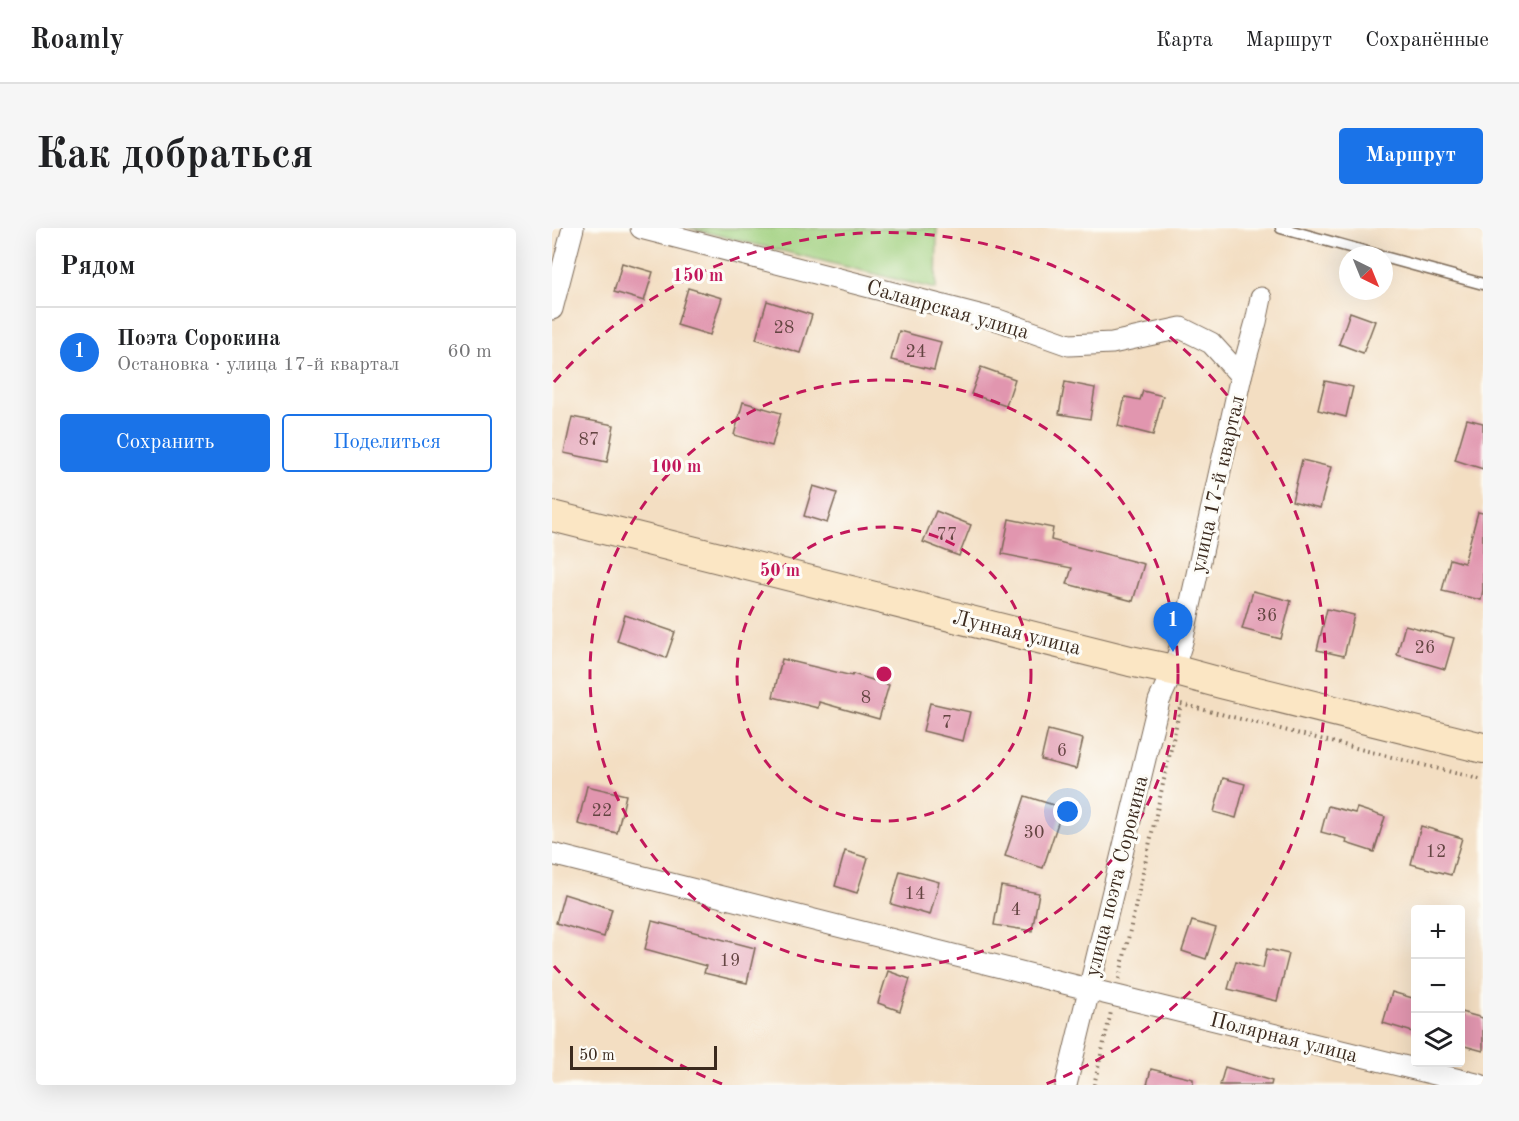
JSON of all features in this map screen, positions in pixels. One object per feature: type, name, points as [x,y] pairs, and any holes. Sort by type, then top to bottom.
[{"type":"street","points":[[552,309],[573,228]]},
{"type":"street","name":"Салаирская улица","points":[[641,228],[998,320],[1069,345],[1112,343],[1181,328],[1210,343],[1241,376]]},
{"type":"street","name":"улица 17-й квартал","points":[[1173,670],[1261,298]]},
{"type":"street","name":"Лунная улица","points":[[552,516],[1483,748]]},
{"type":"street","name":"улица поэта Сорокина","points":[[1066,1085],[1159,701],[1173,670]]},
{"type":"street","name":"Полярная улица","points":[[552,854],[1480,1085]]},
{"type":"lane","points":[[1281,228],[1346,246]]},
{"type":"lane","points":[[1393,259],[1483,284]]},
{"type":"path","points":[[1159,701],[1181,704],[1483,780]]},
{"type":"path","points":[[1094,1085],[1181,704]]},
{"type":"green space","points":[[689,228],[937,228],[936,289]]},
{"type":"building","points":[[622,263],[653,272],[644,301],[614,292]]},
{"type":"building","points":[[688,288],[722,298],[710,335],[677,325]]},
{"type":"building","points":[[767,301],[812,315],[800,353],[756,339]]},
{"type":"building","points":[[1350,312],[1375,321],[1363,353],[1339,344]]},
{"type":"building","points":[[899,331],[941,342],[934,370],[891,360]]},
{"type":"building","points":[[981,367],[1015,379],[1006,406],[971,394]]},
{"type":"building","points":[[1325,381],[1353,387],[1346,417],[1318,410]]},
{"type":"building","points":[[1065,382],[1095,388],[1090,419],[1059,414]]},
{"type":"building","points":[[1143,391],[1163,396],[1153,435],[1118,426],[1125,397],[1140,400]]},
{"type":"building","points":[[743,402],[781,413],[772,446],[734,435]]},
{"type":"building","points":[[572,417],[614,425],[607,462],[564,453]]},
{"type":"building","points":[[1467,419],[1483,423],[1483,469],[1455,460]]},
{"type":"building","points":[[1302,460],[1331,467],[1320,508],[1292,501]]},
{"type":"building","points":[[813,486],[837,493],[827,523],[804,516]]},
{"type":"building","points":[[936,511],[971,525],[959,556],[923,542]]},
{"type":"building","points":[[1478,512],[1483,513],[1481,600],[1442,591],[1450,559],[1464,563]]},
{"type":"building","points":[[1009,519],[1053,528],[1051,540],[1144,564],[1133,601],[1067,584],[1072,568],[1002,554]]},
{"type":"building","points":[[1253,591],[1291,601],[1281,639],[1242,629]]},
{"type":"building","points":[[1327,609],[1354,615],[1344,656],[1317,650]]},
{"type":"building","points":[[625,615],[675,632],[666,658],[617,641]]},
{"type":"building","points":[[1405,625],[1454,638],[1445,669],[1397,655]]},
{"type":"building","points":[[782,659],[852,676],[853,674],[889,685],[879,719],[819,702],[818,708],[773,697]]},
{"type":"building","points":[[930,703],[970,712],[963,741],[923,731]]},
{"type":"building","points":[[1048,730],[1083,739],[1076,769],[1041,760]]},
{"type":"building","points":[[1223,778],[1245,784],[1236,818],[1214,812]]},
{"type":"building","points":[[587,786],[626,795],[617,833],[578,824]]},
{"type":"building","points":[[1025,796],[1063,808],[1043,868],[1005,856]]},
{"type":"building","points":[[1328,806],[1355,813],[1357,808],[1385,817],[1374,852],[1346,843],[1347,839],[1321,832]]},
{"type":"building","points":[[1421,826],[1462,838],[1451,875],[1411,864]]},
{"type":"building","points":[[845,851],[868,858],[857,893],[835,886]]},
{"type":"building","points":[[900,871],[939,882],[930,915],[891,904]]},
{"type":"building","points":[[1001,886],[1039,893],[1032,931],[994,925]]},
{"type":"building","points":[[564,894],[612,909],[604,937],[556,923]]},
{"type":"building","points":[[652,921],[755,948],[747,983],[704,973],[706,966],[645,949]]},
{"type":"building","points":[[1192,921],[1216,928],[1206,959],[1182,951]]},
{"type":"building","points":[[1267,949],[1289,954],[1277,1001],[1228,989],[1236,961],[1263,968]]},
{"type":"building","points":[[888,971],[910,979],[900,1011],[878,1003]]},
{"type":"building","points":[[1392,992],[1411,998],[1411,1031],[1383,1023]]},
{"type":"building","points":[[1465,1013],[1483,1018],[1483,1051],[1465,1046]]},
{"type":"building","points":[[1225,1067],[1272,1081],[1271,1085],[1220,1085]]},
{"type":"building","points":[[1151,1069],[1193,1079],[1193,1085],[1147,1085]]},
{"type":"place","name":"Поэта Сорокина","points":[[1173,652]]}]
